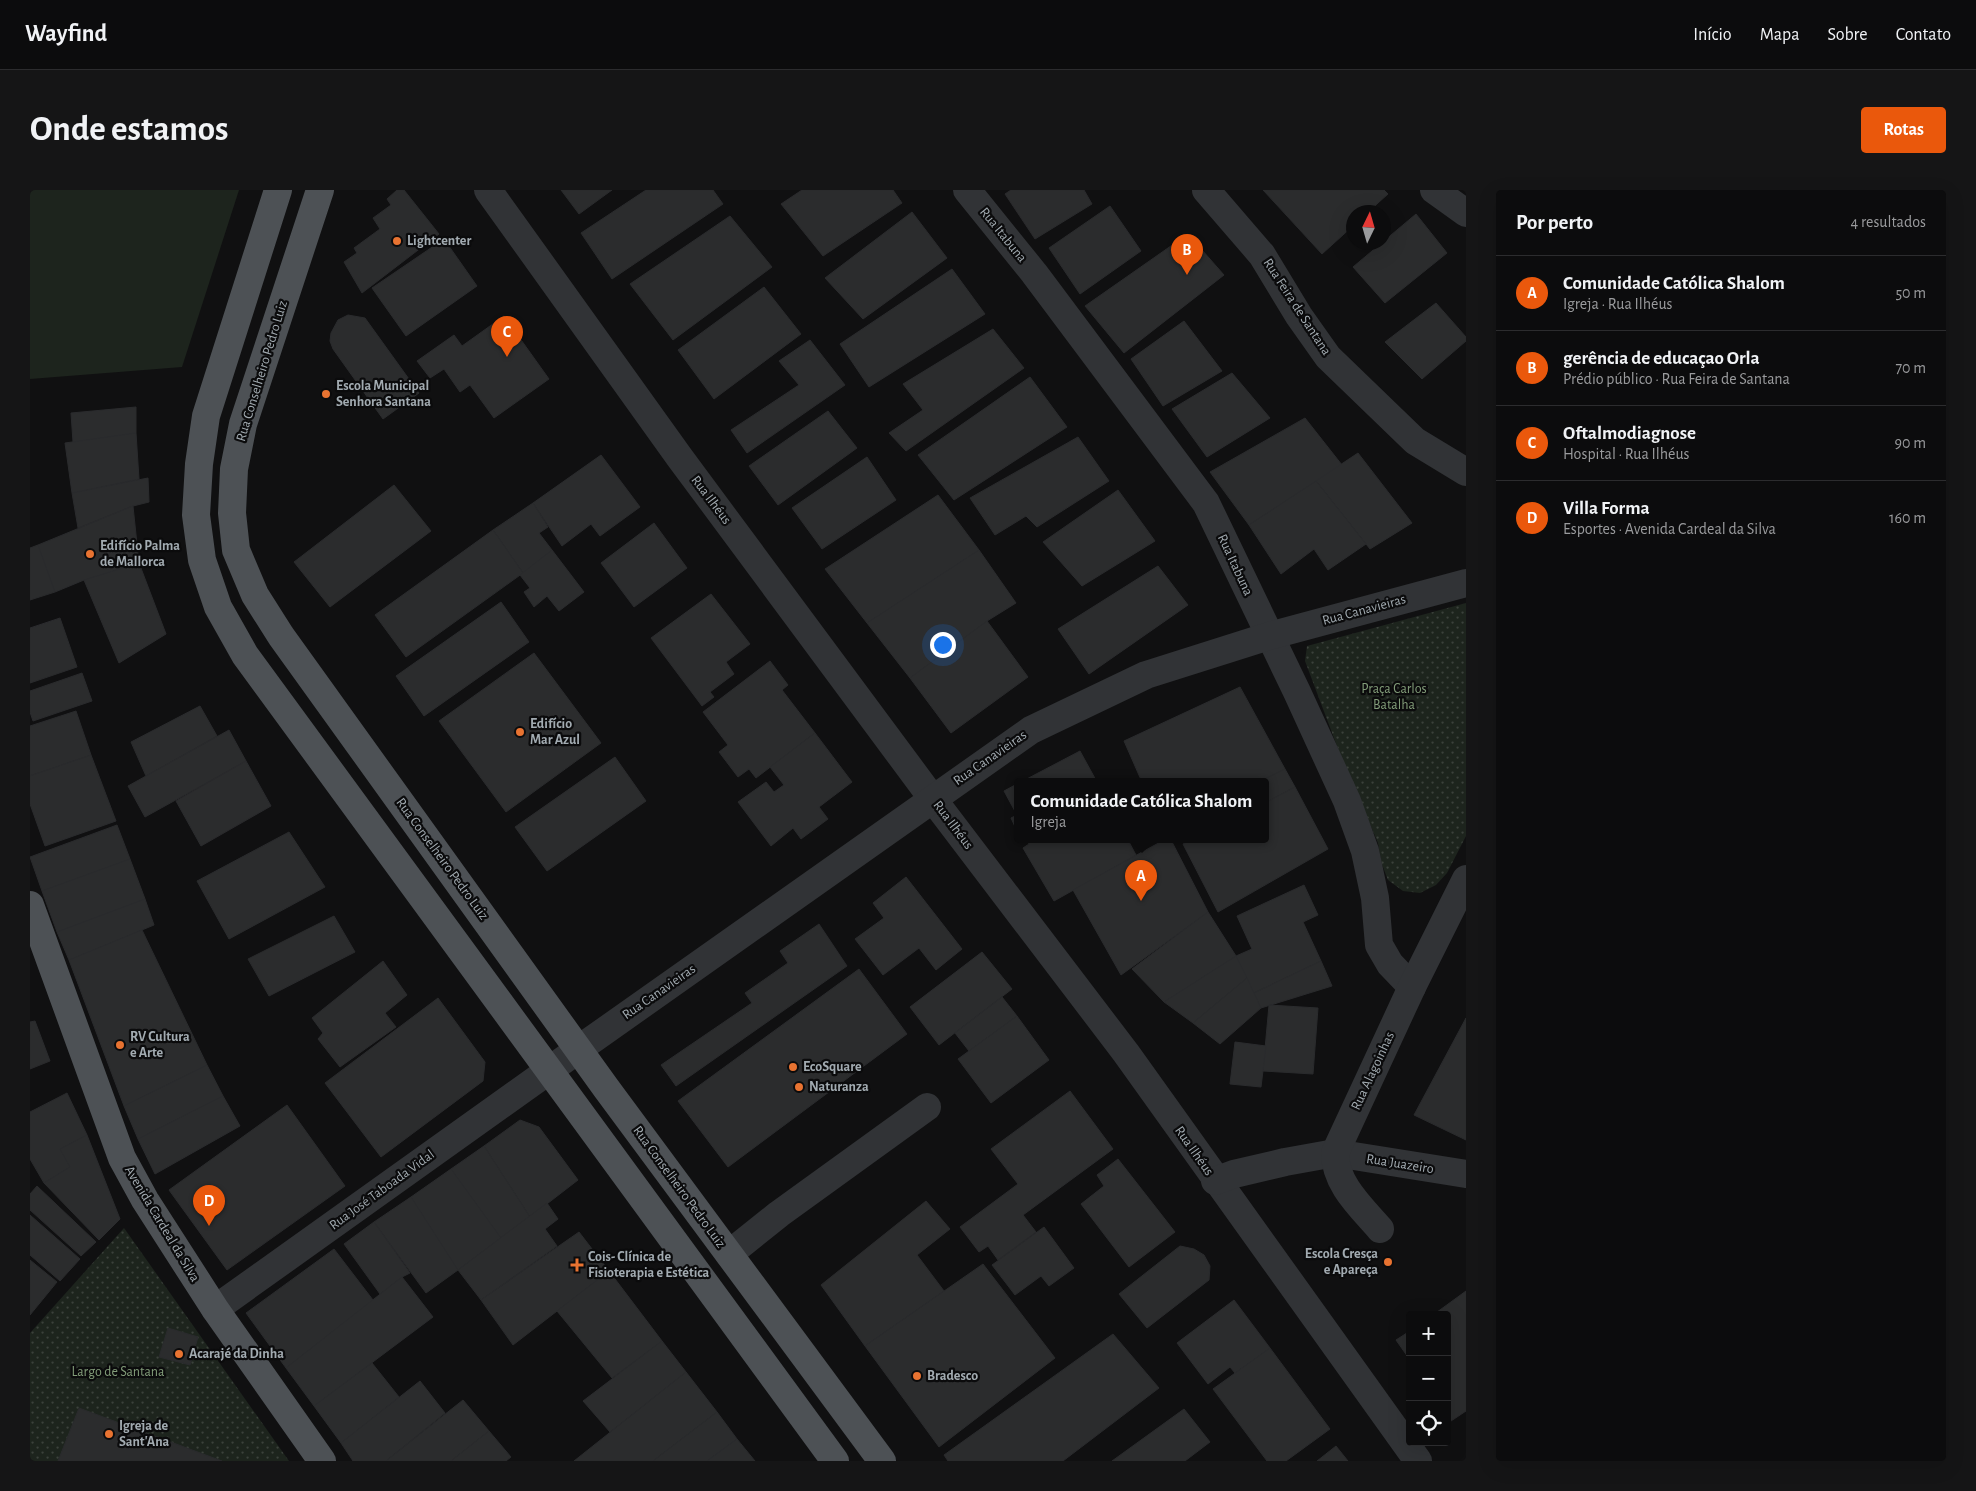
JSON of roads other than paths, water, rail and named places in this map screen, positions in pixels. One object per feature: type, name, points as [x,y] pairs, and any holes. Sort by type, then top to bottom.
[{"type":"main road","points":[[278,190],[206,416],[198,464],[196,515],[202,560],[218,607],[245,655],[835,1461]]},
{"type":"main road","name":"Rua Conselheiro Pedro Luiz","points":[[320,190],[243,424],[234,470],[232,513],[236,550],[255,595],[281,636],[579,1049],[882,1461]]},
{"type":"main road","name":"Avenida Cardeal da Silva","points":[[30,905],[122,1158],[144,1200],[215,1309],[322,1461]]},
{"type":"street","name":"Rua Ilhéus","points":[[488,190],[680,458],[932,798],[1126,1053],[1215,1181],[1418,1461]]},
{"type":"street","name":"Rua Itabuna","points":[[967,190],[1034,273],[1206,503],[1269,636],[1298,692],[1347,801],[1365,851],[1380,945],[1390,964],[1412,987]]},
{"type":"street","name":"Rua Feira de Santana","points":[[1206,190],[1262,255],[1299,316],[1328,357],[1415,441],[1466,472]]},
{"type":"street","points":[[1434,190],[1466,213]]},
{"type":"street","name":"Rua Canavieiras","points":[[548,1071],[932,798],[1031,730],[1146,674],[1269,636],[1466,583]]},
{"type":"street","name":"Rua Alagoinhas","points":[[1335,1153],[1412,987],[1466,879]]},
{"type":"street","name":"Rua José Taboada Vidal","points":[[215,1309],[548,1071]]},
{"type":"street","points":[[729,1254],[779,1214],[928,1107]]},
{"type":"street","points":[[1215,1181],[1234,1174],[1285,1162],[1335,1153],[1335,1167],[1341,1180],[1380,1229]]},
{"type":"street","name":"Rua Juazeiro","points":[[1335,1153],[1466,1174]]},
{"type":"place","name":"Lightcenter","points":[[397,241]]},
{"type":"place","name":"gerência de educaçao Orla","points":[[1187,275]]},
{"type":"place","name":"Oftalmodiagnose","points":[[507,357]]},
{"type":"place","name":"Escola Municipal Senhora Santana","points":[[326,394]]},
{"type":"place","name":"Edifício Palma de Mallorca","points":[[90,554]]},
{"type":"place","name":"Edifício Mar Azul","points":[[520,732]]},
{"type":"place","name":"Comunidade Católica Shalom","points":[[1141,901]]},
{"type":"place","name":"RV Cultura e Arte","points":[[120,1045]]},
{"type":"place","name":"EcoSquare","points":[[793,1067]]},
{"type":"place","name":"Naturanza","points":[[799,1087]]},
{"type":"place","name":"Villa Forma","points":[[209,1226]]},
{"type":"place","name":"Escola Cresça e Apareça","points":[[1388,1262]]},
{"type":"place","name":"Cois- Clínica de Fisioterapia e Estética","points":[[577,1265]]},
{"type":"place","name":"Acarajé da Dinha","points":[[179,1354]]},
{"type":"place","name":"Bradesco","points":[[917,1376]]},
{"type":"place","name":"Igreja de Sant'Ana","points":[[109,1434]]},
{"type":"park label","name":"Praça Carlos Batalha","points":[[1394,698]]},
{"type":"park label","name":"Largo de Santana","points":[[118,1372]]}]
